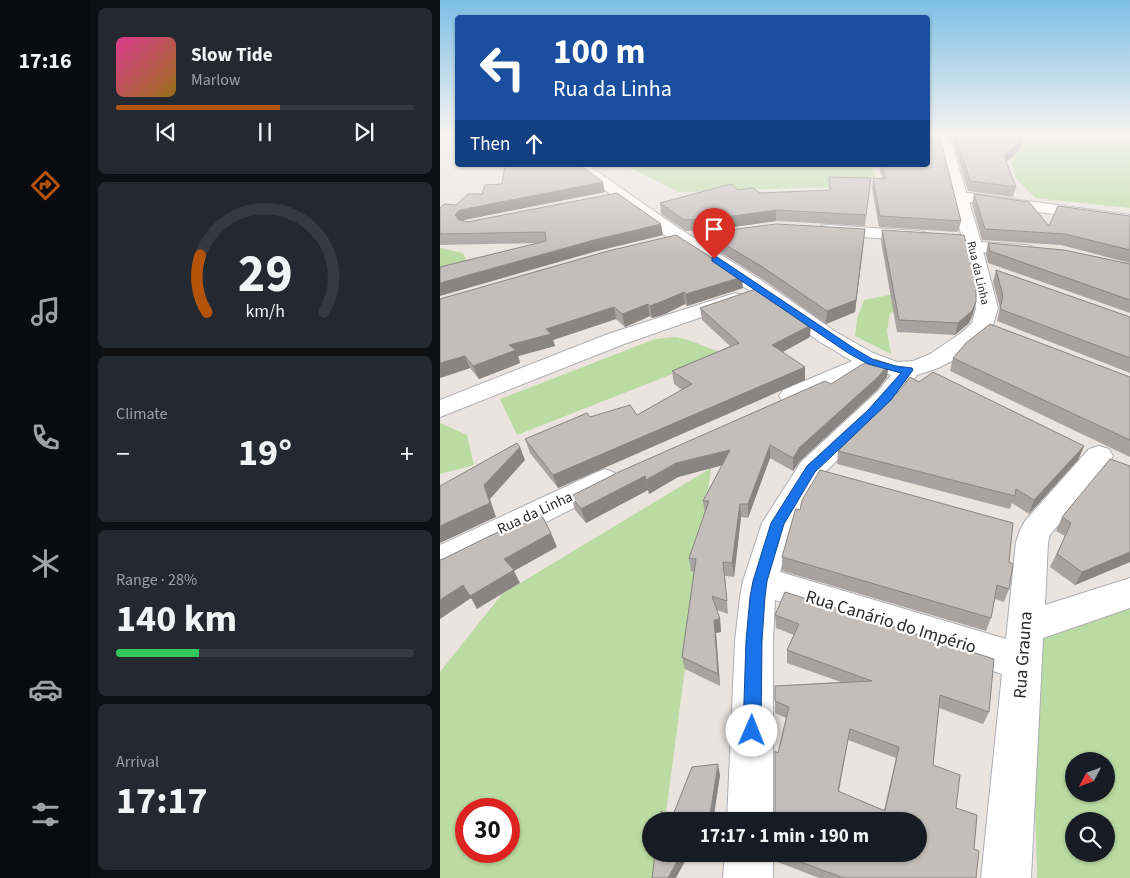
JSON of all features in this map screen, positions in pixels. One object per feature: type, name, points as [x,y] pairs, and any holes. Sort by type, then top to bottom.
[{"type":"street","points":[[594,175],[682,238],[871,362],[895,369],[928,374]]},
{"type":"street","name":"Rua da Linha","points":[[750,812],[754,641],[760,581],[778,523],[825,473],[882,402],[928,374],[956,348],[993,329],[987,317],[987,271],[972,243],[955,175]]},
{"type":"street","points":[[598,200],[623,195]]},
{"type":"street","points":[[961,197],[1130,220]]},
{"type":"street","points":[[814,229],[935,236]]},
{"type":"street","points":[[657,244],[682,238],[711,237]]},
{"type":"street","points":[[953,238],[972,243],[1041,251]]},
{"type":"street","points":[[440,409],[616,339],[763,290]]},
{"type":"street","points":[[771,406],[871,362]]},
{"type":"street","name":"Rua Grauna","points":[[1006,878],[1032,542],[1022,527],[1098,456]]},
{"type":"street","name":"Rua da Linha","points":[[440,560],[632,468]]},
{"type":"street","name":"Rua Canário do Império","points":[[760,581],[1024,645]]},
{"type":"street","points":[[1024,645],[1130,593]]},
{"type":"green space","points":[[644,175],[876,176],[864,186],[679,192]]},
{"type":"green space","points":[[1015,175],[1130,175],[1130,208],[1035,198]]},
{"type":"green space","points":[[440,248],[463,253],[466,260],[456,277],[440,282]]},
{"type":"green space","points":[[899,293],[908,308],[890,313],[887,331],[891,354],[855,336],[857,319],[864,300]]},
{"type":"green space","points":[[675,337],[726,353],[517,435],[500,399],[655,339]]},
{"type":"green space","points":[[440,423],[467,435],[474,465],[440,474]]},
{"type":"green space","points":[[711,468],[666,812],[642,812],[642,862],[660,862],[657,878],[440,878],[440,672],[502,594]]},
{"type":"green space","points":[[1130,605],[1130,878],[1037,878],[1030,617]]},
{"type":"building","points":[[503,175],[593,175],[603,182],[460,210],[455,215],[459,220],[467,222],[617,193],[661,224],[594,240],[440,283],[440,267],[546,241],[545,232],[440,234],[440,208],[444,204],[456,205],[468,194],[482,194],[485,185],[502,184]]},
{"type":"building","points":[[885,175],[949,175],[961,221],[880,216],[873,178],[886,179]]},
{"type":"building","points":[[968,175],[1011,175],[1016,187],[970,181]]},
{"type":"building","points":[[829,177],[871,178],[866,215],[776,210],[710,219],[684,220],[660,203],[731,184],[738,190],[753,188],[760,193],[830,190]]},
{"type":"building","points":[[974,194],[1029,202],[1049,226],[1058,206],[1130,216],[1130,250],[1065,234],[985,229]]},
{"type":"building","points":[[776,224],[865,229],[856,300],[827,311],[764,268],[706,233]]},
{"type":"building","points":[[882,230],[964,235],[976,284],[976,302],[972,311],[958,323],[899,320]]},
{"type":"building","points":[[676,235],[742,277],[686,294],[684,292],[650,306],[648,304],[622,314],[614,307],[546,329],[551,334],[509,345],[516,350],[473,366],[465,356],[440,363],[440,299],[608,251]]},
{"type":"building","points":[[988,243],[1064,250],[1130,264],[1130,300],[990,251]]},
{"type":"building","points":[[996,270],[1130,317],[1130,358],[1000,309],[1003,296]]},
{"type":"building","points":[[759,288],[811,325],[772,345],[805,367],[553,475],[525,439],[587,413],[590,417],[630,405],[637,415],[692,384],[672,371],[739,343],[700,308]]},
{"type":"building","points":[[990,324],[1130,377],[1130,440],[953,358],[966,343]]},
{"type":"building","points":[[874,359],[889,364],[878,377],[800,447],[793,458],[770,445],[748,504],[740,504],[732,563],[723,562],[727,601],[712,596],[720,619],[714,620],[718,674],[682,657],[696,559],[689,558],[709,501],[703,501],[730,450],[676,463],[646,480],[645,476],[581,509],[571,496],[621,471],[825,381],[831,384]]},
{"type":"building","points":[[933,372],[1084,446],[1034,500],[1016,489],[1015,496],[838,451],[899,391],[910,377],[919,382]]},
{"type":"building","points":[[517,443],[520,447],[484,485],[490,503],[440,526],[440,486]]},
{"type":"building","points":[[1110,459],[1130,466],[1130,552],[1082,572],[1057,554],[1071,523],[1062,517]]},
{"type":"building","points":[[820,470],[1013,523],[1009,562],[1013,564],[1009,589],[997,585],[991,618],[782,557],[795,511],[796,509],[800,510],[802,500]]},
{"type":"building","points":[[541,514],[551,533],[504,559],[514,570],[470,596],[463,585],[440,600],[440,560],[500,531],[501,536]]},
{"type":"building","points":[[785,592],[994,659],[989,712],[940,695],[933,765],[960,775],[956,808],[977,815],[974,849],[979,851],[976,878],[844,878],[801,862],[927,862],[927,812],[774,812],[775,751],[778,753],[789,707],[775,701],[775,686],[872,681],[787,650],[799,624],[775,615]],"holes":[[[850,729],[899,747],[885,811],[838,791]]]},
{"type":"building","points":[[718,764],[710,812],[674,812],[692,767]]},
{"type":"building","points":[[654,862],[677,862],[668,878],[652,878]]},
{"type":"route","points":[[714,259],[763,290],[851,351],[871,362],[895,369],[908,370],[872,413],[811,469],[778,523],[760,581],[758,597],[754,641],[752,731]]}]
